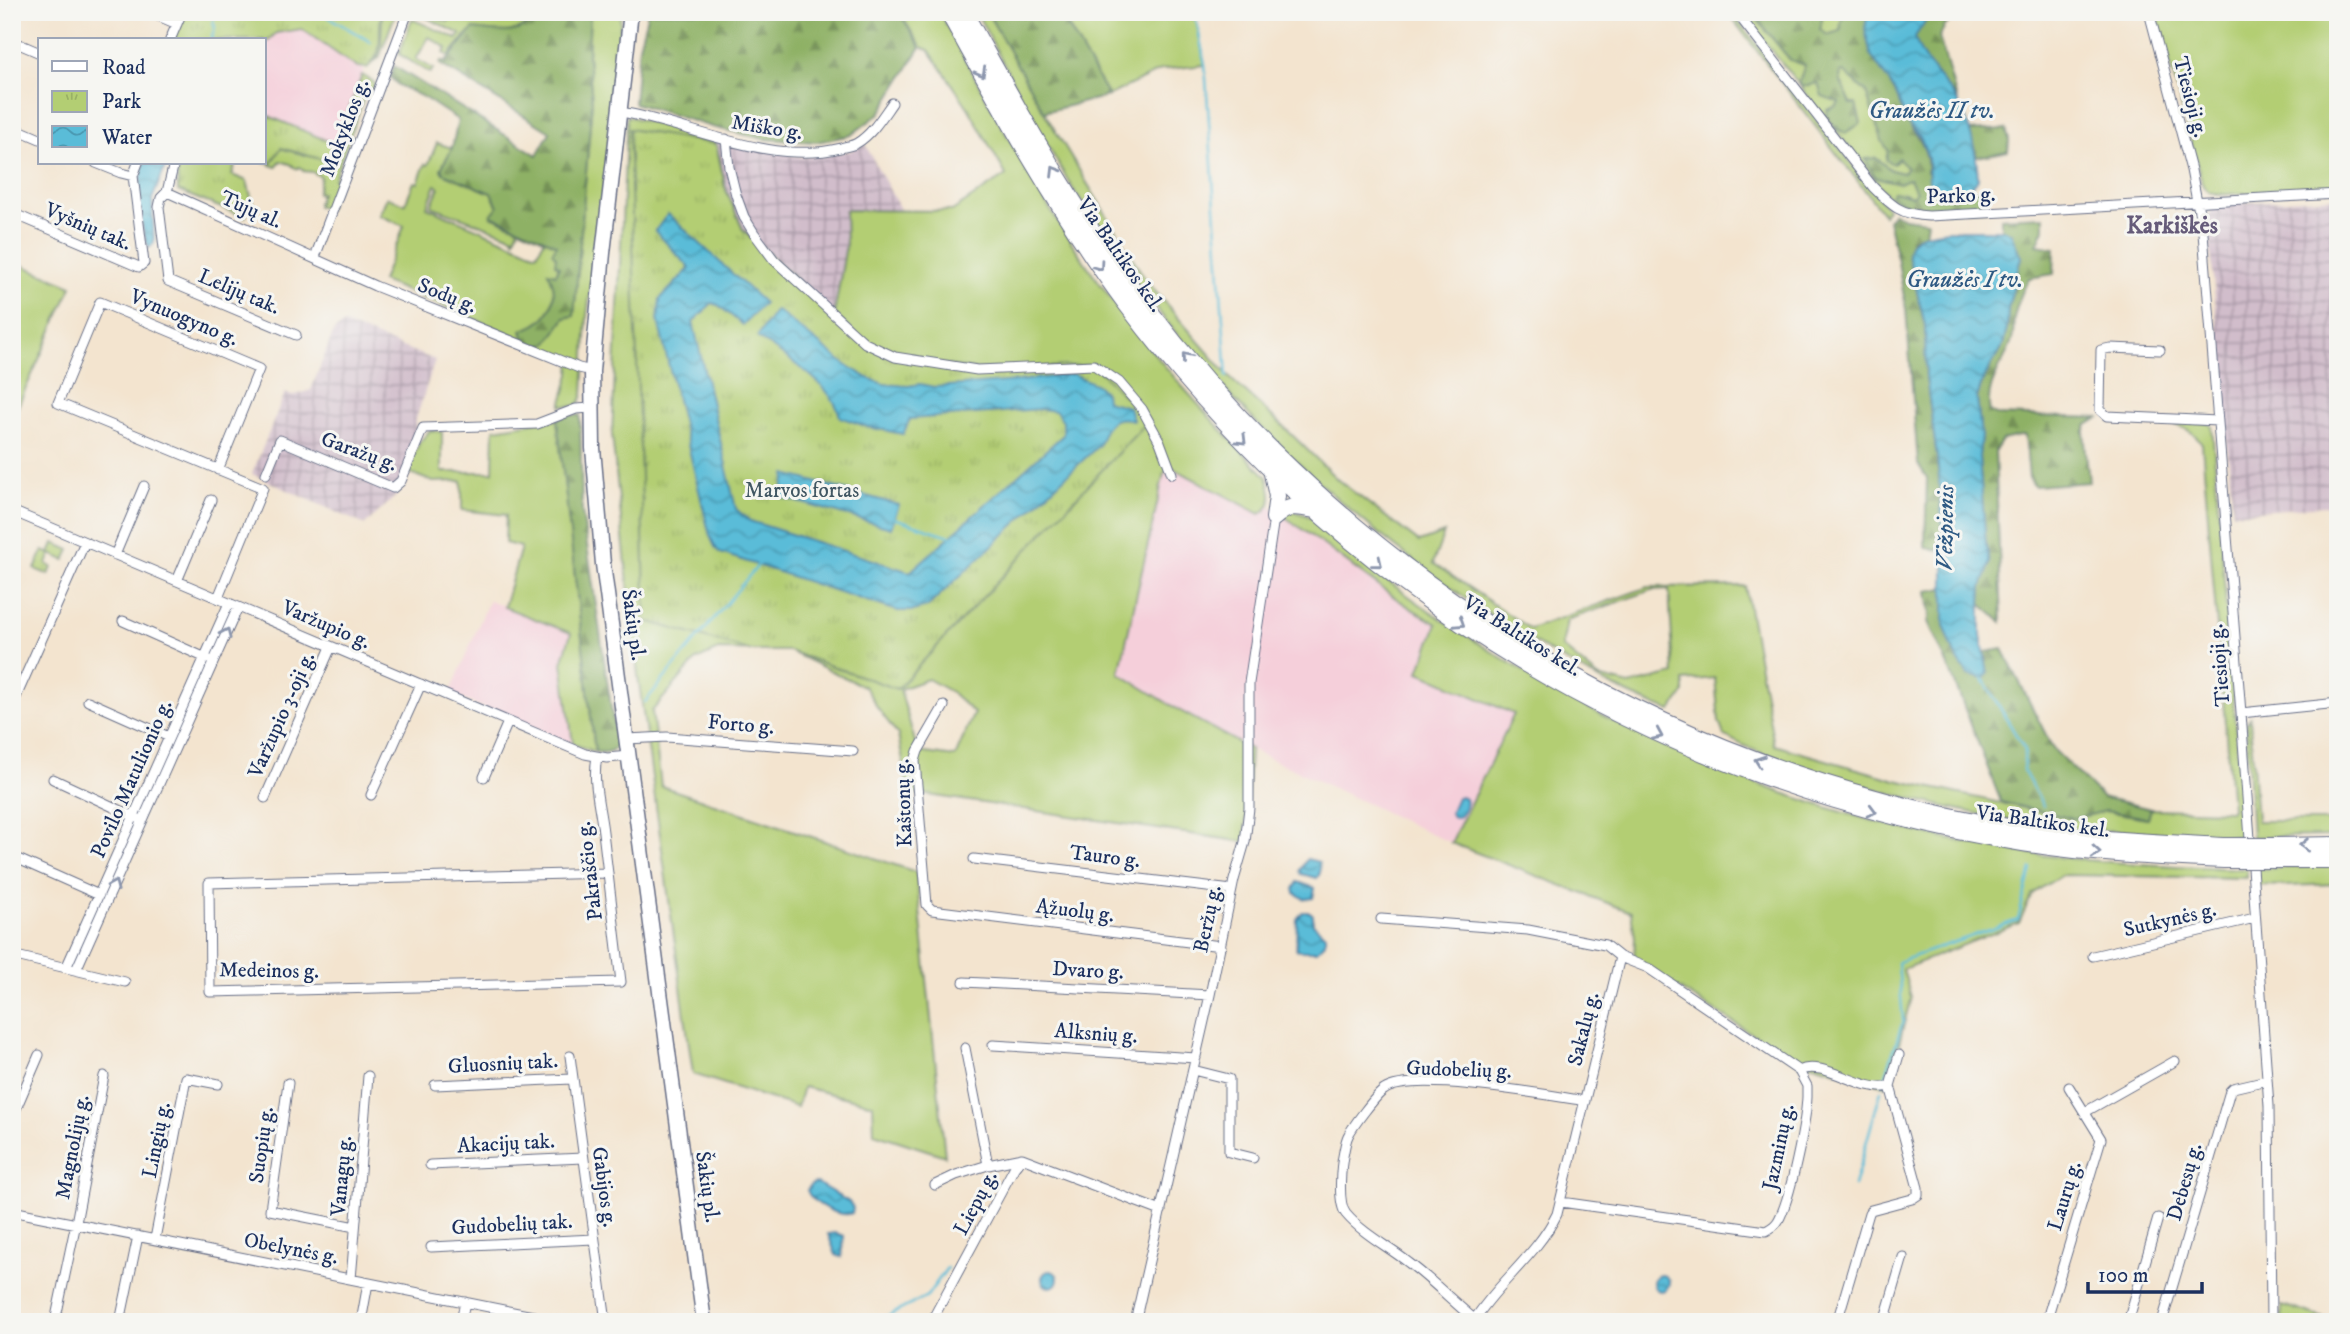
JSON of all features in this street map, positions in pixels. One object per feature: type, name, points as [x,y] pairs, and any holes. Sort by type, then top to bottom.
[{"type":"highway","name":"Via Baltikos kel.","points":[[948,12],[1054,197],[1096,263],[1210,408],[1315,510],[1381,566],[1438,609],[1538,673],[1636,725],[1745,770],[1866,809],[1990,837],[2077,850],[2271,853],[2338,860]]},
{"type":"highway","name":"Via Baltikos kel.","points":[[964,12],[1032,134],[1098,240],[1178,348],[1275,453],[1375,543],[1474,615],[1594,688],[1666,722],[1729,749],[1850,790],[1994,824],[2224,853]]},
{"type":"highway","points":[[1271,469],[1276,496],[1274,518]]},
{"type":"highway","points":[[1274,518],[1291,506],[1315,510]]},
{"type":"highway","points":[[1666,722],[1685,715]]},
{"type":"highway","points":[[1716,729],[1729,749]]},
{"type":"highway","name":"Via Baltikos kel.","points":[[2271,853],[2338,845]]},
{"type":"main road","name":"Šakių pl.","points":[[631,12],[592,371],[596,502],[704,1322]]},
{"type":"main road","name":"Šakių pl.","points":[[694,1241],[695,1322]]},
{"type":"street","points":[[149,12],[177,24]]},
{"type":"street","points":[[171,38],[182,12]]},
{"type":"street","name":"Mokyklos g.","points":[[316,257],[408,12]]},
{"type":"street","name":"Parko g.","points":[[1736,12],[1873,187],[1901,211],[1929,216],[2338,194]]},
{"type":"street","name":"Tiesioji g.","points":[[2149,12],[2199,202],[2241,713],[2267,1080],[2271,1165],[2271,1322]]},
{"type":"street","points":[[12,41],[38,52]]},
{"type":"street","name":"Miško g.","points":[[621,112],[785,151],[827,151],[856,144],[873,129],[892,103]]},
{"type":"street","points":[[12,127],[38,138]]},
{"type":"street","points":[[726,139],[736,195],[744,217],[754,233],[774,260],[865,343],[895,357],[977,370],[1094,365],[1119,382],[1142,408],[1160,442],[1172,474]]},
{"type":"street","points":[[98,164],[133,176],[138,164]]},
{"type":"street","points":[[167,192],[174,164]]},
{"type":"street","name":"Vyšnių tak.","points":[[12,214],[139,267],[144,263],[133,176]]},
{"type":"street","name":"Tujų al.","points":[[167,192],[291,247]]},
{"type":"street","name":"Lelijų tak.","points":[[167,192],[161,198],[159,206],[168,281],[296,335]]},
{"type":"street","name":"Sodų g.","points":[[291,247],[375,286],[592,371]]},
{"type":"street","name":"Vynuogyno g.","points":[[218,470],[259,369],[100,302],[58,403],[218,470],[263,488],[218,598]]},
{"type":"street","points":[[2160,349],[2101,350],[2100,410],[2103,414],[2218,421]]},
{"type":"street","name":"Garažų g.","points":[[266,474],[280,440],[393,488],[401,481],[423,428],[537,424],[576,409],[592,408]]},
{"type":"street","points":[[115,555],[144,486]]},
{"type":"street","points":[[177,582],[211,500]]},
{"type":"street","points":[[12,523],[14,512]]},
{"type":"street","name":"Varžupio g.","points":[[14,512],[585,754],[597,757],[629,756]]},
{"type":"street","name":"Beržų g.","points":[[1135,1322],[1245,842],[1249,808],[1249,683],[1274,518]]},
{"type":"street","points":[[12,706],[85,542]]},
{"type":"street","name":"Povilo Matulionio g.","points":[[71,969],[233,605]]},
{"type":"street","points":[[123,621],[209,659]]},
{"type":"street","name":"Varžupio 3-oji g.","points":[[265,798],[331,647]]},
{"type":"street","name":"Povilo Matulionio g.","points":[[71,969],[99,895],[138,818],[169,737],[209,659]]},
{"type":"street","points":[[371,795],[421,684]]},
{"type":"street","points":[[88,701],[169,737]]},
{"type":"street","points":[[2241,713],[2338,704]]},
{"type":"street","name":"Kaštonų g.","points":[[927,905],[915,761],[944,706]]},
{"type":"street","points":[[484,777],[508,722]]},
{"type":"street","name":"Forto g.","points":[[627,739],[667,737],[853,751]]},
{"type":"street","name":"Pakraščio g.","points":[[597,757],[595,775],[621,982]]},
{"type":"street","points":[[53,779],[138,818]]},
{"type":"street","points":[[18,859],[99,895]]},
{"type":"street","name":"Tauro g.","points":[[974,859],[1232,890]]},
{"type":"street","name":"Medeinos g.","points":[[608,873],[209,883],[210,992],[621,982]]},
{"type":"street","name":"Ąžuolų g.","points":[[927,905],[940,913],[1221,946]]},
{"type":"street","name":"Sutkynės g.","points":[[2093,956],[2255,918]]},
{"type":"street","points":[[1381,919],[1528,930],[1605,945],[1620,957],[1648,968],[1799,1071],[1812,1068],[1875,1087],[1890,1086]]},
{"type":"street","points":[[12,955],[125,982]]},
{"type":"street","name":"Sakalų g.","points":[[1473,1320],[1548,1230],[1561,1202],[1620,957]]},
{"type":"street","name":"Dvaro g.","points":[[964,982],[1210,995]]},
{"type":"street","name":"Alksnių g.","points":[[993,1045],[1196,1058]]},
{"type":"street","points":[[965,1048],[988,1165]]},
{"type":"street","points":[[12,1118],[39,1055]]},
{"type":"street","points":[[1836,1322],[1869,1213],[1871,1210],[1918,1195],[1890,1086],[1899,1055]]},
{"type":"street","name":"Gabijos g.","points":[[570,1056],[607,1322]]},
{"type":"street","points":[[2085,1112],[2175,1061]]},
{"type":"street","points":[[1193,1070],[1229,1079],[1229,1152],[1254,1158]]},
{"type":"street","name":"Jazminų g.","points":[[1561,1202],[1759,1231],[1770,1229],[1780,1218],[1784,1208],[1807,1110],[1807,1086],[1799,1071]]},
{"type":"street","name":"Magnolijų g.","points":[[55,1322],[104,1076]]},
{"type":"street","name":"Vanagų g.","points":[[351,1279],[368,1076]]},
{"type":"street","name":"Lingių g.","points":[[155,1239],[187,1078],[218,1084]]},
{"type":"street","name":"Gluosnių tak.","points":[[435,1085],[572,1079]]},
{"type":"street","name":"Debesų g.","points":[[2162,1322],[2230,1091],[2267,1080]]},
{"type":"street","name":"Suopių g.","points":[[288,1083],[270,1210],[355,1227]]},
{"type":"street","name":"Gudobelių g.","points":[[1473,1320],[1411,1264],[1363,1230],[1344,1212],[1341,1188],[1343,1158],[1353,1126],[1384,1090],[1412,1083],[1492,1086],[1585,1101]]},
{"type":"street","name":"Laurų g.","points":[[2046,1322],[2101,1139],[2069,1087]]},
{"type":"street","name":"Akacijų tak.","points":[[430,1165],[583,1158]]},
{"type":"street","points":[[935,1185],[988,1165],[1022,1158]]},
{"type":"street","name":"Liepų g.","points":[[931,1322],[1014,1168],[1022,1158],[1161,1210]]},
{"type":"street","name":"Obelynės g.","points":[[12,1211],[563,1322]]},
{"type":"street","points":[[2128,1322],[2158,1218]]},
{"type":"street","points":[[120,1322],[138,1236]]},
{"type":"street","name":"Gudobelių tak.","points":[[431,1247],[594,1238]]},
{"type":"street","points":[[1884,1322],[1903,1257]]},
{"type":"street","points":[[360,1322],[368,1283]]},
{"type":"street","points":[[461,1322],[465,1302]]},
{"type":"shaded area","points":[[302,29],[364,70],[336,144],[266,115],[266,43],[276,33]]},
{"type":"shaded area","points":[[715,140],[801,157],[850,151],[865,144],[901,211],[845,210],[846,245],[834,316],[743,230],[726,190]]},
{"type":"shaded area","points":[[2338,197],[2338,505],[2233,513],[2208,216],[2214,207],[2220,204]]},
{"type":"shaded area","points":[[344,324],[435,360],[415,422],[419,443],[398,494],[365,525],[252,474],[285,393],[292,396],[311,390],[334,331]]},
{"type":"shaded area","points":[[1173,468],[1259,514],[1270,506],[1328,546],[1404,605],[1438,624],[1419,672],[1514,714],[1451,843],[1250,749],[1182,712],[1119,673],[1164,473]]},
{"type":"shaded area","points":[[489,600],[572,633],[562,663],[573,744],[450,694]]},
{"type":"green space","points":[[185,12],[382,12],[379,48],[367,68],[350,63],[302,29],[276,33],[266,43],[266,38],[174,38]]},
{"type":"green space","points":[[382,12],[396,12],[376,60],[381,44]]},
{"type":"green space","points":[[415,12],[439,12],[437,18],[448,22],[452,12],[518,12],[534,19],[512,31],[467,34],[449,56],[444,53],[447,48],[429,37],[416,59],[433,69],[430,73],[399,54],[412,19],[457,39],[460,34]]},
{"type":"green space","points":[[518,12],[590,12],[588,56],[592,101],[574,316],[565,318],[548,343],[539,346],[525,340],[522,330],[539,322],[550,308],[554,291],[548,272],[556,274],[559,266],[555,264],[556,257],[552,252],[557,245],[491,215],[498,206],[491,193],[443,173],[441,169],[452,148],[458,120],[423,97],[398,85],[390,77],[394,66],[537,155],[550,132],[440,64],[441,61],[445,63],[473,29],[513,31],[534,19]]},
{"type":"green space","points":[[590,12],[621,12],[614,111],[587,316],[583,395],[575,406],[561,406],[570,374],[571,359],[539,346],[548,343],[565,317],[574,316],[592,101],[588,56]]},
{"type":"green space","points":[[648,12],[899,12],[921,47],[880,113],[851,135],[817,142],[764,139],[712,127],[634,103],[639,46]]},
{"type":"green space","points":[[899,12],[939,12],[1018,156],[1095,277],[1177,380],[1267,477],[1271,493],[1268,507],[1260,514],[1173,468],[1164,473],[1119,673],[1182,712],[1250,749],[1245,842],[909,792],[898,735],[865,687],[789,651],[718,650],[696,660],[652,711],[661,786],[916,872],[945,1156],[874,1133],[873,1104],[803,1087],[797,1107],[693,1074],[638,676],[612,435],[627,116],[715,140],[726,190],[743,230],[834,315],[846,245],[845,210],[952,211],[1006,175],[969,109],[929,50],[921,47]],"holes":[[[928,679],[951,692],[974,713],[955,757],[918,752],[900,689]]]},
{"type":"green space","points":[[976,12],[987,12],[1147,282],[1232,380],[1338,480],[1419,542],[1444,533],[1433,563],[1530,629],[1648,587],[1745,586],[1774,745],[1896,780],[2073,819],[2106,811],[2147,818],[2151,809],[2230,811],[2232,808],[2202,444],[2191,432],[2166,421],[2208,423],[2212,426],[2244,837],[2074,828],[1981,814],[1889,793],[1775,758],[1724,735],[1719,722],[1715,678],[1684,681],[1684,693],[1671,711],[1611,686],[1516,631],[1455,591],[1339,500],[1233,398],[1184,343],[1138,285],[1080,200]],"holes":[[[1669,589],[1674,674],[1629,685],[1598,677],[1562,647],[1567,620],[1652,590]]]},
{"type":"green space","points":[[987,12],[1060,12],[1108,96],[1044,112]]},
{"type":"green space","points":[[1060,12],[1192,12],[1197,23],[1205,65],[1161,70],[1108,96]]},
{"type":"green space","points":[[1727,12],[1731,12],[1887,208],[1884,215]]},
{"type":"green space","points":[[1741,12],[1751,12],[1790,60],[1805,65],[1799,82],[1818,83],[1839,102],[1837,106],[1827,110],[1856,104],[1851,104],[1841,82],[1840,73],[1844,71],[1866,92],[1882,140],[1888,150],[1907,168],[1903,173],[1891,170],[1876,158],[1875,177],[1900,183],[1910,178],[1916,192],[1912,196],[1901,192],[1949,211],[1917,210],[1888,196]]},
{"type":"green space","points":[[1751,12],[1823,12],[1820,29],[1827,35],[1840,31],[1843,12],[1868,12],[1866,26],[1869,46],[1922,145],[1927,172],[1956,192],[1986,191],[1987,209],[1925,209],[1891,195],[1893,191],[1912,196],[1916,192],[1910,178],[1900,183],[1875,177],[1865,159],[1876,158],[1891,170],[1903,173],[1907,168],[1899,158],[1893,164],[1886,160],[1888,150],[1882,141],[1866,92],[1844,72],[1840,73],[1851,104],[1856,104],[1861,123],[1845,133],[1837,129],[1826,116],[1827,110],[1837,106],[1839,102],[1822,96],[1818,83],[1802,87],[1799,82],[1805,65],[1790,60]]},
{"type":"green space","points":[[1823,12],[1843,12],[1840,31],[1827,35],[1820,30]]},
{"type":"green space","points":[[1940,12],[1960,12],[1945,26],[1939,37],[1958,102],[1917,49],[1914,37],[1926,19]]},
{"type":"green space","points":[[2156,12],[2338,12],[2338,187],[2217,195],[2209,192],[2203,186]]},
{"type":"green space","points":[[362,75],[374,82],[375,90],[364,98],[334,179],[339,182],[328,208],[325,209],[317,206],[321,193],[317,193],[321,177],[280,161],[276,167],[270,165],[280,148],[324,160],[338,155],[328,141],[336,144]]},
{"type":"green space","points":[[266,115],[328,141],[338,155],[324,160],[281,148],[271,163],[266,162]]},
{"type":"green space","name":"Marvos fortas","points":[[629,129],[716,144],[726,190],[743,230],[865,343],[895,357],[977,370],[1094,365],[1148,421],[897,689],[789,651],[752,651],[646,621]]},
{"type":"green space","points":[[2006,129],[2008,151],[1977,157],[1968,131]]},
{"type":"green space","points":[[437,143],[452,148],[441,169],[443,173],[491,193],[498,207],[491,216],[519,228],[514,241],[514,237],[431,206],[439,187],[436,185],[427,207],[537,254],[545,239],[558,245],[556,257],[559,266],[556,275],[549,273],[554,291],[551,308],[539,322],[522,330],[525,340],[382,281],[404,226],[379,215],[387,197],[405,204],[414,182],[418,183],[425,164],[428,165]]},
{"type":"green space","points":[[177,164],[236,164],[232,175],[247,181],[253,204],[245,217],[178,191]]},
{"type":"green space","points":[[1894,212],[1904,218],[1927,221],[1925,234],[1912,239],[1908,254],[1925,325],[1926,377],[1937,457],[1944,551],[1925,547],[1927,478],[1918,464],[1906,309],[1888,220]]},
{"type":"green space","points":[[2044,216],[2044,229],[2037,245],[2055,248],[2054,274],[2029,278],[2024,288],[2015,313],[2009,349],[1992,384],[1990,412],[1996,415],[2099,418],[2087,425],[2084,432],[2089,482],[2034,486],[2029,478],[2025,435],[2002,440],[1995,451],[2002,622],[1981,604],[1982,586],[1990,563],[1986,546],[1977,398],[1983,380],[2003,345],[2008,308],[2021,257],[2005,230],[2001,230],[2001,218]]},
{"type":"green space","points":[[12,261],[72,286],[12,419]]},
{"type":"green space","points":[[580,415],[582,511],[617,747],[604,752],[595,752],[557,419]]},
{"type":"green space","points":[[557,419],[595,752],[573,744],[562,663],[571,633],[504,607],[521,547],[505,543],[506,515],[462,510],[462,481],[433,482],[407,472],[419,443],[430,430],[442,432],[442,472],[493,472],[494,429]]},
{"type":"green space","points":[[1288,510],[1312,519],[1403,592],[1522,670],[1598,713],[1719,769],[1846,813],[1975,844],[2092,861],[2247,869],[2247,878],[2062,875],[2032,894],[2019,923],[1903,969],[1911,997],[1888,1085],[1814,1064],[1801,1064],[1634,961],[1635,937],[1631,912],[1451,843],[1514,714],[1419,672],[1437,624],[1397,599],[1282,515]]},
{"type":"green space","points":[[54,543],[70,550],[65,560],[50,554]]},
{"type":"green space","points":[[43,551],[51,554],[47,564],[52,567],[49,575],[35,569]]},
{"type":"green space","points":[[1944,588],[1944,625],[1955,655],[1987,661],[1985,652],[2003,649],[2053,749],[2102,797],[2151,809],[2148,818],[2106,811],[2073,819],[2001,802],[1949,668],[1928,622],[1930,613],[1927,591]]},
{"type":"green space","points":[[2250,718],[2257,821],[2338,821],[2338,836],[2252,837],[2246,724]]},
{"type":"green space","points":[[2338,866],[2338,884],[2256,885],[2254,869]]},
{"type":"green space","points":[[2282,1305],[2333,1321],[2333,1322],[2281,1322]]},
{"type":"water","name":"Graužės II tv.","points":[[1868,12],[1940,12],[1926,20],[1915,37],[1922,54],[1957,101],[1966,119],[1978,179],[1970,188],[1960,191],[1936,191],[1929,183],[1928,158],[1920,137],[1906,121],[1895,91],[1871,55],[1865,29]]},
{"type":"water","points":[[144,164],[167,164],[152,199],[154,243],[149,248],[143,228],[140,184]]},
{"type":"water","points":[[668,214],[764,303],[743,325],[712,303],[693,322],[736,509],[750,521],[910,572],[1063,435],[1063,421],[1056,411],[1041,409],[910,419],[903,434],[868,427],[840,417],[836,405],[818,382],[757,337],[776,310],[846,365],[884,384],[920,384],[934,387],[1073,374],[1097,385],[1105,393],[1106,401],[1129,407],[1133,420],[1119,419],[1110,423],[1099,445],[927,607],[913,611],[897,611],[720,553],[710,536],[658,321],[660,299],[690,268],[655,231]]},
{"type":"water","name":"Graužės I tv.","points":[[1948,230],[2005,230],[2011,233],[2021,257],[2008,308],[2003,345],[1983,380],[1977,398],[1986,546],[1990,563],[1982,587],[1981,635],[1988,674],[1983,679],[1968,675],[1955,655],[1944,625],[1944,541],[1937,457],[1926,377],[1925,325],[1908,254],[1912,242],[1921,235]]},
{"type":"water","points":[[786,474],[899,505],[891,528],[781,497]]},
{"type":"water","points":[[1457,797],[1465,798],[1465,808],[1460,816],[1454,818],[1450,813]]},
{"type":"water","points":[[1307,859],[1319,862],[1320,873],[1317,878],[1301,874],[1300,870]]},
{"type":"water","points":[[1298,882],[1315,888],[1313,898],[1305,899],[1295,893]]},
{"type":"water","points":[[1303,912],[1313,915],[1313,924],[1325,935],[1325,943],[1317,951],[1296,949],[1297,919]]},
{"type":"water","points":[[817,1183],[849,1202],[853,1208],[852,1213],[833,1211],[814,1200],[807,1190]]},
{"type":"water","points":[[828,1234],[844,1236],[842,1257],[836,1255]]},
{"type":"water","points":[[1047,1271],[1053,1271],[1058,1279],[1056,1285],[1047,1287],[1042,1282],[1042,1276]]},
{"type":"water","points":[[1661,1275],[1667,1277],[1667,1289],[1661,1291],[1655,1289],[1653,1283],[1655,1277]]},
{"type":"waterway","points":[[212,38],[215,27],[214,12]]},
{"type":"waterway","points":[[320,12],[371,42]]},
{"type":"waterway","points":[[1192,12],[1197,23],[1205,65],[1227,377]]},
{"type":"waterway","points":[[894,518],[950,536]]},
{"type":"waterway","points":[[645,702],[759,564]]},
{"type":"waterway","name":"Vėžpienis","points":[[1983,679],[2025,750],[2023,770],[2043,806]]},
{"type":"waterway","name":"Vėžpienis","points":[[1883,1084],[1903,1021],[1898,962],[2018,920],[2031,869]]},
{"type":"waterway","name":"Vėžpienis","points":[[1854,1186],[1881,1091]]},
{"type":"waterway","points":[[877,1322],[927,1296],[947,1268]]},
{"type":"district","name":"Karkiškės","points":[[2172,226]]}]
